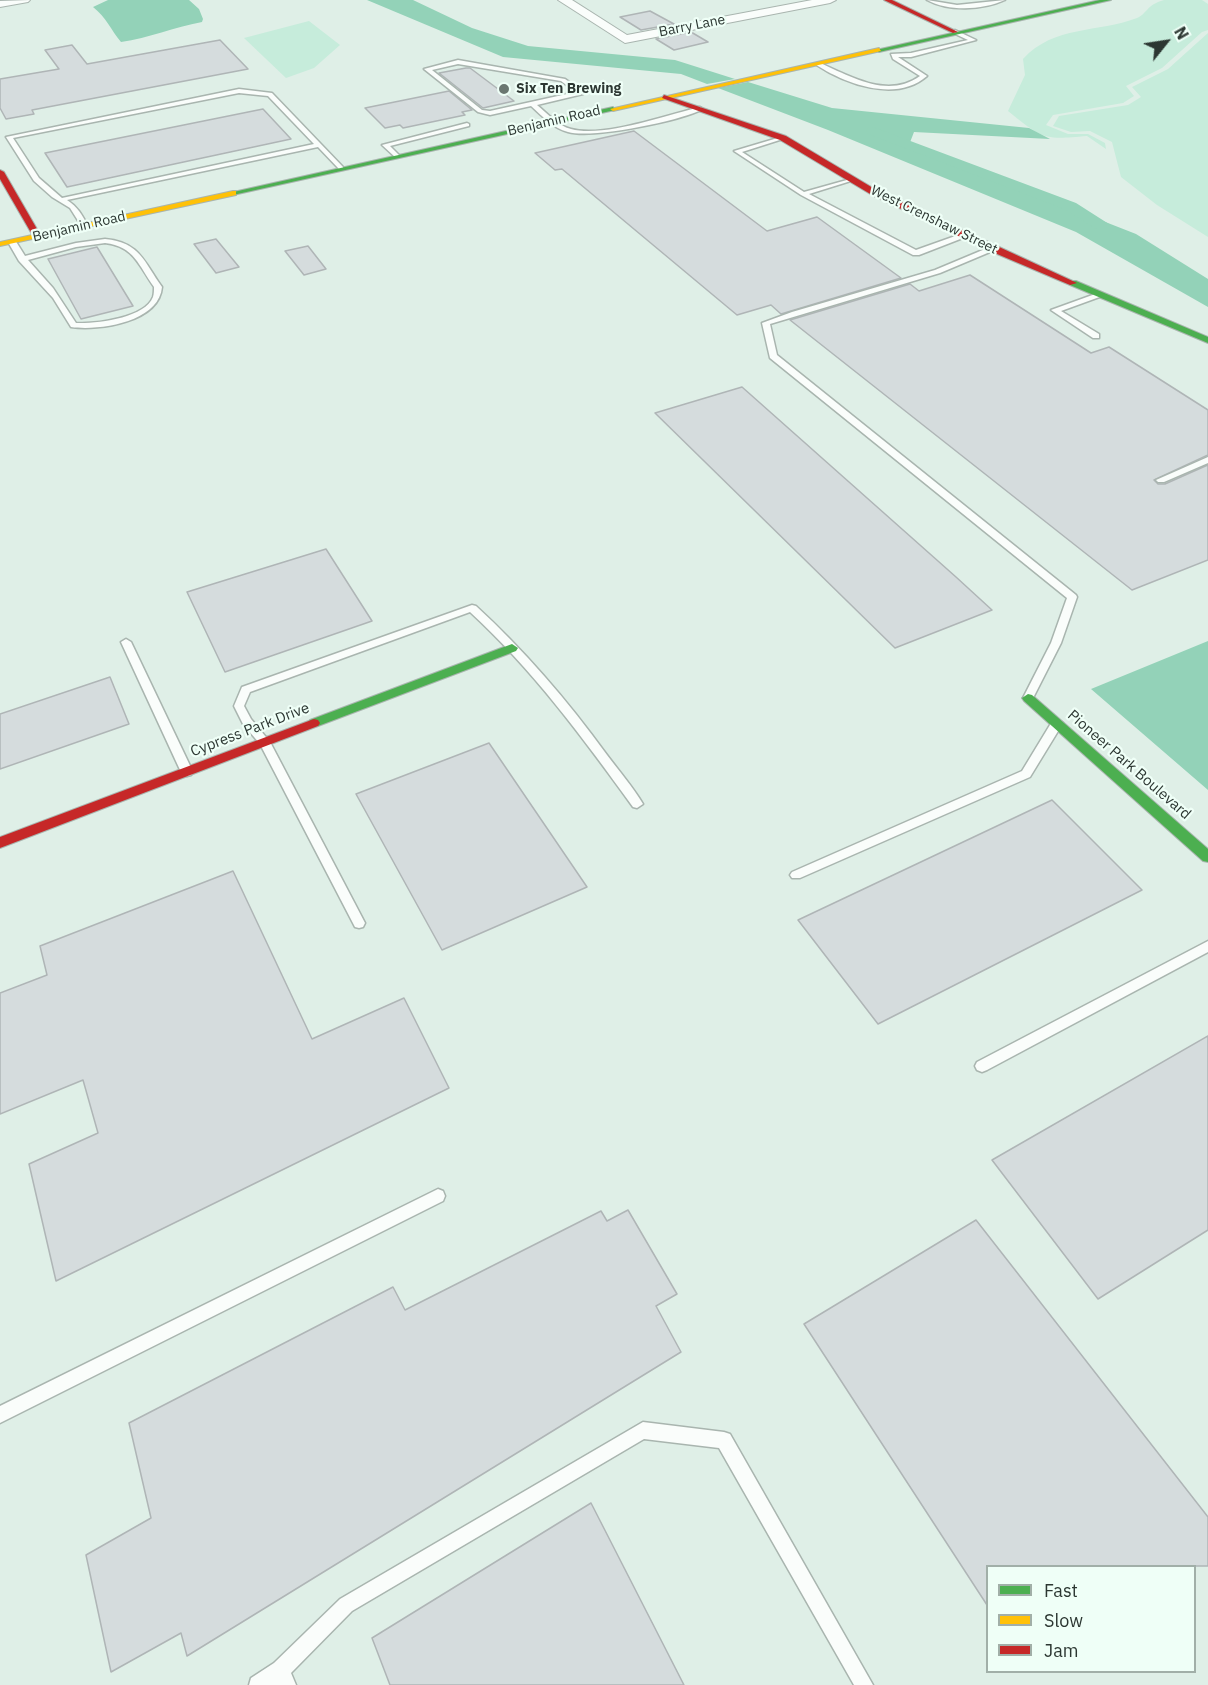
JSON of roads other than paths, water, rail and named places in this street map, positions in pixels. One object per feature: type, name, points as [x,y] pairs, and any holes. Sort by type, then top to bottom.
[{"type":"street","points":[[0,4],[24,0]]},
{"type":"street","name":"Barry Lane","points":[[564,0],[625,39],[830,0]]},
{"type":"street","points":[[887,0],[955,32]]},
{"type":"street","name":"Benjamin Road","points":[[6,243],[769,74],[890,53],[955,32],[1108,0]]},
{"type":"street","name":"West Crenshaw Street","points":[[664,97],[783,138],[852,179],[964,236],[1208,340]]},
{"type":"street","points":[[0,172],[37,236]]},
{"type":"street","name":"Cypress Park Drive","points":[[0,843],[512,648]]},
{"type":"street","name":"Pioneer Park Boulevard","points":[[1028,698],[1208,857]]},
{"type":"lane","points":[[930,0],[947,7],[964,8],[1002,0]]},
{"type":"lane","points":[[890,53],[973,40],[955,32]]},
{"type":"lane","points":[[818,64],[874,88],[900,87],[924,76],[890,53]]},
{"type":"lane","points":[[458,62],[563,80],[581,93],[532,104],[490,113],[480,111],[469,105],[427,69],[458,62]]},
{"type":"lane","points":[[84,226],[79,213],[64,199],[48,192],[9,137],[239,91],[270,94],[341,168]]},
{"type":"lane","points":[[532,104],[568,131],[594,132],[700,109]]},
{"type":"lane","points":[[397,156],[386,144],[467,125]]},
{"type":"lane","points":[[783,138],[737,151],[803,194],[916,252],[964,236]]},
{"type":"lane","points":[[64,199],[319,145]]},
{"type":"lane","points":[[803,194],[852,179]]},
{"type":"lane","points":[[6,243],[56,297],[74,325],[100,324],[148,310],[155,304],[159,294],[158,287],[129,247],[119,242],[91,242],[22,259]]},
{"type":"lane","points":[[993,249],[964,264],[766,323],[773,356],[1072,597],[1056,643],[1028,698]]},
{"type":"lane","points":[[1096,336],[1055,310],[1101,295]]},
{"type":"lane","points":[[1161,480],[1208,460]]},
{"type":"lane","points":[[359,923],[264,742],[247,721],[239,706],[246,690],[472,608],[512,648],[580,724],[637,804]]},
{"type":"lane","points":[[126,642],[187,772]]},
{"type":"lane","points":[[796,875],[1026,774],[1057,723]]},
{"type":"lane","points":[[982,1066],[1208,946]]},
{"type":"lane","points":[[0,1415],[438,1196]]},
{"type":"lane","points":[[258,1685],[284,1677],[346,1605],[644,1430],[724,1440],[864,1685]]},
{"type":"waterway","points":[[873,131],[1070,206],[1104,226]]},
{"type":"place","name":"Six Ten Brewing","points":[[504,89]]}]
